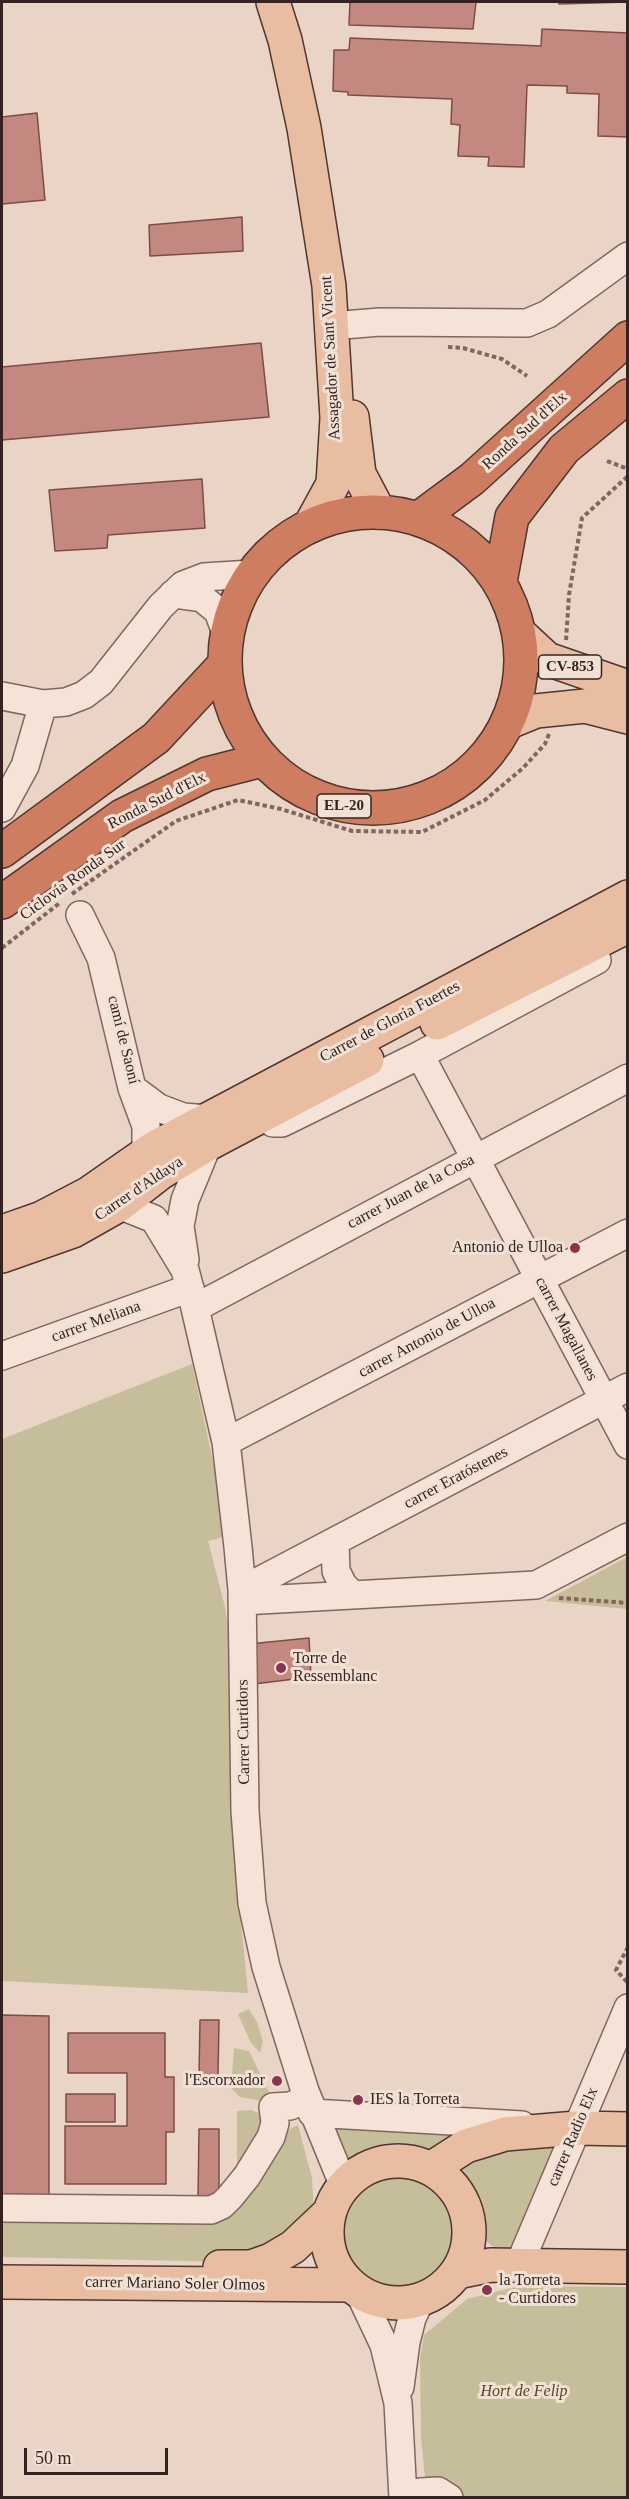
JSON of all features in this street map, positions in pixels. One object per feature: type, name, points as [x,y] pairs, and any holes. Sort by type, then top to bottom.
[{"type":"highway","name":"Ronda Sud d'Elx","points":[[418,519],[472,479],[627,338]]},
{"type":"highway","points":[[500,582],[513,517],[564,448],[627,396]]},
{"type":"highway","name":"EL-20","points":[[379,512],[418,519],[450,534],[478,555],[500,582],[512,607],[520,634],[521,679],[509,722],[481,763],[442,792],[396,807],[346,807],[300,790],[262,760],[234,716],[224,665],[225,630],[251,574],[277,546],[310,526],[343,515],[379,512]]},
{"type":"highway","points":[[2,851],[156,738],[224,665]]},
{"type":"highway","name":"Ronda Sud d'Elx","points":[[2,902],[122,816],[207,774],[262,760]]},
{"type":"main road","name":"Assagador de Sant Vicent","points":[[273,2],[285,40],[302,117],[359,474],[379,512]]},
{"type":"main road","name":"Assagador de Sant Vicent","points":[[310,526],[333,484],[337,418],[337,325]]},
{"type":"main road","name":"CV-853","points":[[520,634],[547,658],[627,687]]},
{"type":"main road","points":[[509,722],[536,711],[585,706],[627,717]]},
{"type":"main road","name":"Carrer de Gloria Fuertes","points":[[208,1131],[627,897]]},
{"type":"main road","name":"Carrer de Gloria Fuertes","points":[[150,1151],[208,1131],[254,1122],[407,1038],[627,926]]},
{"type":"main road","name":"Carrer d'Aldaya","points":[[2,1256],[73,1231],[119,1205],[208,1131]]},
{"type":"main road","name":"Carrer d'Aldaya","points":[[2,1232],[42,1218],[88,1194],[150,1151]]},
{"type":"main road","points":[[432,2168],[466,2146],[505,2134],[577,2128],[627,2129]]},
{"type":"main road","points":[[381,2162],[423,2164],[432,2168],[450,2182],[465,2205],[470,2229],[467,2253],[457,2272],[444,2287],[421,2300],[390,2303],[354,2289],[333,2263],[326,2239],[327,2216],[335,2195],[353,2175],[381,2162]]},
{"type":"main road","name":"carrer Mariano Soler Olmos","points":[[2,2265],[251,2267],[271,2260],[293,2247],[327,2216]]},
{"type":"main road","points":[[457,2272],[491,2265],[627,2267]]},
{"type":"main road","name":"carrer Mariano Soler Olmos","points":[[2,2283],[354,2289]]},
{"type":"street","points":[[337,325],[527,323],[548,314],[627,256]]},
{"type":"street","points":[[2,696],[43,704],[66,702],[84,695],[101,682],[172,594],[183,585],[204,577],[251,574]]},
{"type":"street","points":[[172,594],[202,598],[218,611],[225,630]]},
{"type":"street","points":[[2,808],[26,766],[43,704]]},
{"type":"street","name":"camí de Saoní","points":[[80,915],[101,958],[132,1088],[159,1108],[183,1117],[208,1131]]},
{"type":"street","name":"Carrer de Gloria Fuertes","points":[[254,1122],[282,1123],[420,1054],[627,943]]},
{"type":"street","name":"carrer Magallanes","points":[[420,1054],[627,1445]]},
{"type":"street","name":"carrer Juan de la Cosa","points":[[190,1289],[475,1158],[627,1078]]},
{"type":"street","points":[[132,1088],[146,1126],[150,1151]]},
{"type":"street","name":"Carrer Curtidors","points":[[208,1131],[184,1200],[180,1226],[190,1289],[226,1442],[238,1547],[242,1596],[246,1811],[252,1903],[266,1967],[310,2106],[343,2184]]},
{"type":"street","name":"Carrer Curtidors","points":[[119,1205],[154,1219],[190,1289]]},
{"type":"street","name":"carrer Antonio de Ulloa","points":[[226,1442],[627,1233]]},
{"type":"street","name":"carrer Meliana","points":[[2,1356],[190,1289]]},
{"type":"street","name":"carrer Eratóstenes","points":[[242,1596],[283,1568],[627,1387]]},
{"type":"street","points":[[242,1596],[353,1594],[536,1585],[627,1537]]},
{"type":"street","points":[[335,1542],[336,1570],[343,1585],[353,1594]]},
{"type":"street","points":[[238,1547],[263,1562],[283,1568]]},
{"type":"street","name":"carrer Radio Elx","points":[[519,2265],[627,2008]]},
{"type":"street","points":[[2,2208],[211,2210],[222,2205],[230,2197],[247,2176],[271,2137],[275,2123],[273,2107],[310,2106],[577,2128]]},
{"type":"street","points":[[354,2289],[384,2344],[398,2403],[412,2495],[438,2492],[448,2498]]},
{"type":"street","points":[[398,2403],[406,2342],[421,2300]]},
{"type":"path","points":[[440,347],[463,348],[502,359],[527,376]]},
{"type":"path","points":[[607,461],[627,469]]},
{"type":"path","points":[[564,664],[569,595],[582,518],[627,476]]},
{"type":"path","name":"Ciclovía Ronda Sur","points":[[2,948],[66,897],[176,821],[238,800],[282,809],[352,831],[422,832],[485,800],[523,768],[545,744],[562,709]]},
{"type":"path","points":[[536,1585],[560,1598],[627,1603]]},
{"type":"path","points":[[627,1947],[616,1970],[627,1983]]},
{"type":"green space","points":[[192,1364],[226,1522],[227,1536],[208,1541],[224,1603],[234,1657],[233,1840],[248,1993],[2,1981],[2,1439]]},
{"type":"green space","points":[[627,1557],[627,1609],[545,1601]]},
{"type":"green space","points":[[249,2009],[257,2022],[263,2041],[260,2053],[251,2043],[238,2014]]},
{"type":"green space","points":[[234,2048],[249,2051],[271,2096],[262,2101],[240,2097],[231,2088]]},
{"type":"green space","points":[[251,2110],[266,2116],[248,2159],[237,2165],[237,2111]]},
{"type":"green space","points":[[298,2125],[312,2178],[314,2213],[295,2233],[231,2262],[2,2257],[2,2222],[211,2224],[225,2212],[280,2134]]},
{"type":"green space","points":[[339,2125],[472,2136],[433,2153],[396,2148],[367,2152],[348,2162],[331,2133]]},
{"type":"green space","points":[[563,2142],[514,2255],[496,2249],[478,2234],[477,2214],[468,2187],[453,2169],[498,2148]]},
{"type":"green space","points":[[397,2170],[419,2174],[438,2186],[449,2200],[456,2223],[453,2254],[441,2274],[427,2286],[407,2290],[371,2285],[356,2274],[340,2240],[340,2220],[345,2200],[358,2186],[374,2176]]},
{"type":"green space","name":"Hort de Felip","points":[[519,2286],[627,2287],[627,2497],[427,2497],[421,2438],[420,2359],[424,2335],[467,2299]]},
{"type":"building","points":[[350,2],[476,2],[473,29],[349,25]]},
{"type":"building","points":[[559,2],[628,2],[559,4]]},
{"type":"building","points":[[542,29],[628,33],[628,137],[598,136],[599,94],[567,93],[567,86],[527,85],[524,167],[488,166],[489,157],[458,156],[460,125],[451,124],[452,99],[348,95],[348,92],[333,91],[334,50],[349,50],[350,38],[541,46]]},
{"type":"building","points":[[37,113],[45,200],[2,204],[2,117]]},
{"type":"building","points":[[242,217],[243,251],[150,256],[149,225]]},
{"type":"building","points":[[261,343],[269,417],[2,440],[2,367]]},
{"type":"building","points":[[202,479],[205,528],[108,535],[107,548],[55,551],[49,490]]},
{"type":"building","name":"Torre de Ressemblanc","points":[[309,1638],[311,1677],[254,1684],[249,1644]]},
{"type":"building","points":[[2,2015],[49,2016],[49,2195],[2,2194]]},
{"type":"building","points":[[200,2020],[219,2020],[218,2076],[199,2076]]},
{"type":"building","points":[[68,2033],[165,2033],[165,2077],[174,2077],[174,2132],[166,2132],[166,2184],[65,2184],[65,2126],[127,2126],[127,2073],[68,2073]]},
{"type":"building","points":[[66,2094],[115,2094],[115,2122],[66,2122]]},
{"type":"building","points":[[199,2129],[219,2129],[219,2198],[198,2198]]},
{"type":"place","name":"Antonio de Ulloa","points":[[575,1248]]},
{"type":"place","name":"Torre de Ressemblanc","points":[[281,1668]]},
{"type":"place","name":"l'Escorxador","points":[[277,2081]]},
{"type":"place","name":"IES la Torreta","points":[[358,2100]]},
{"type":"place","name":"la Torreta - Curtidores","points":[[487,2290]]}]
